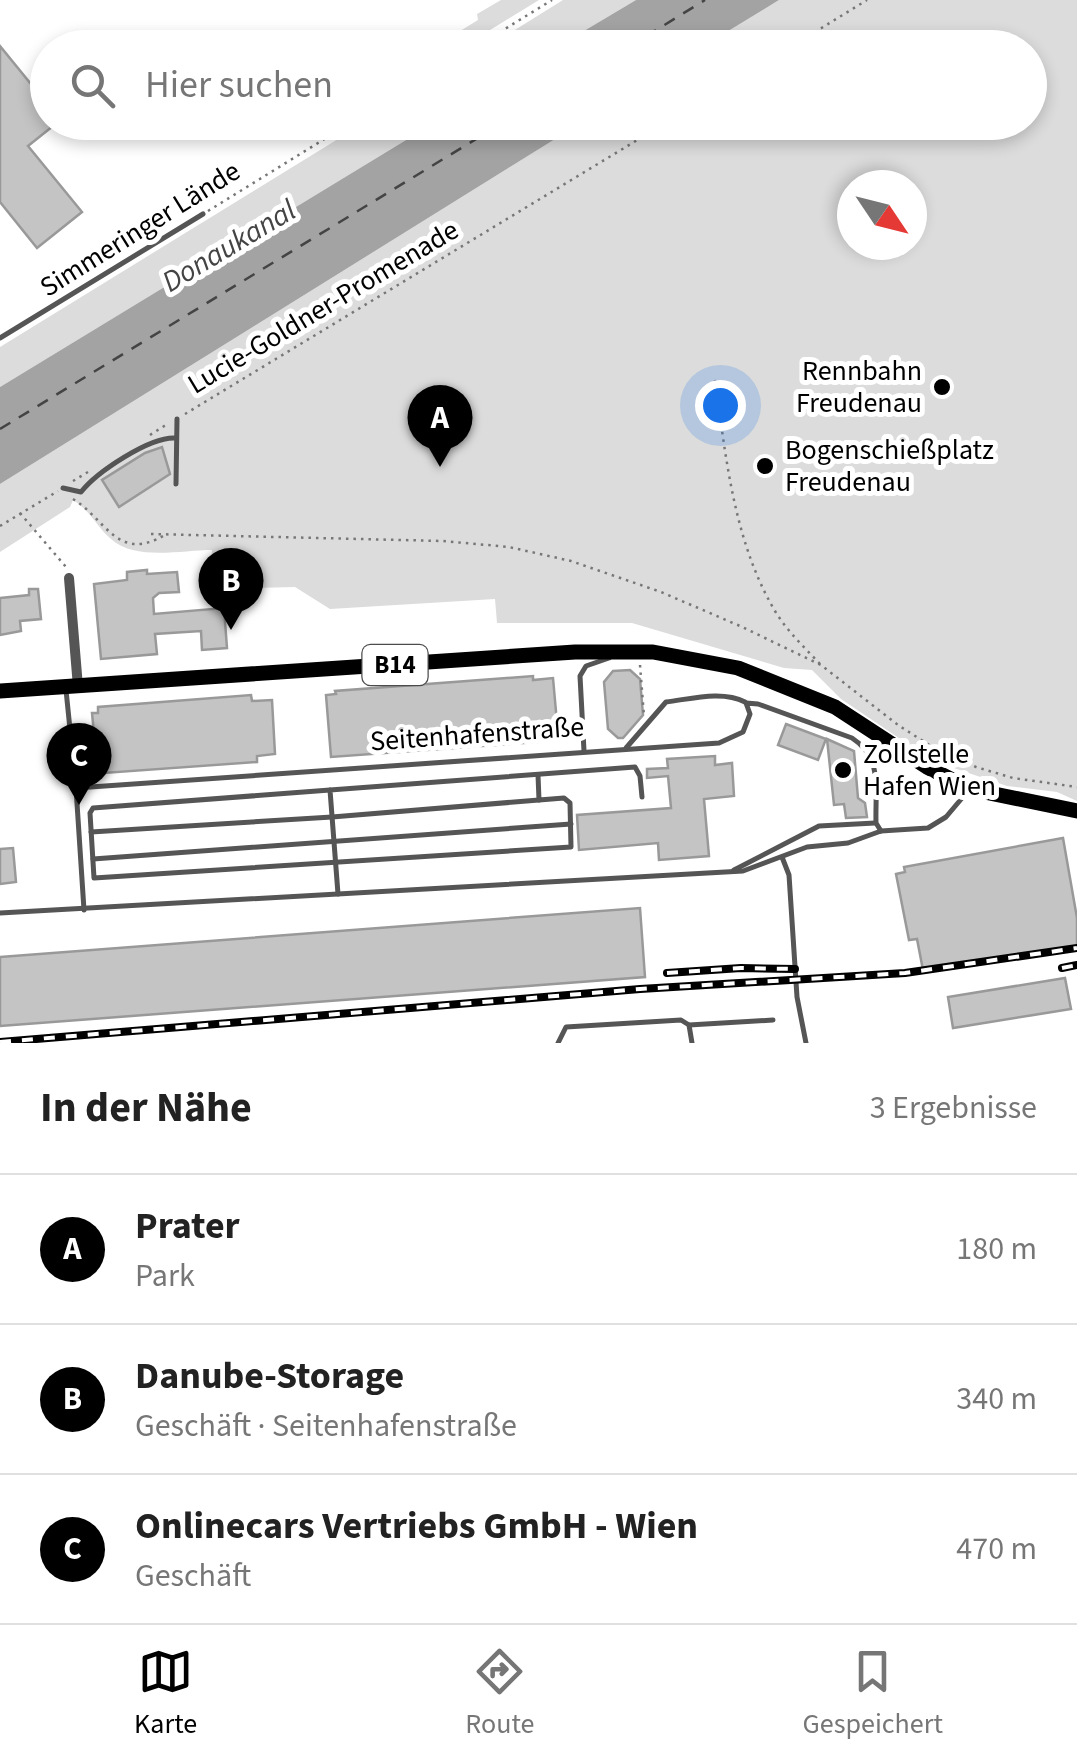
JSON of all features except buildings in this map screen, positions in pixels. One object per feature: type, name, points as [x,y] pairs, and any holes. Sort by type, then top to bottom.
[{"type":"main road","name":"B14","points":[[0,692],[575,652],[672,654],[738,668],[835,706],[927,767],[970,789],[1077,811]]},
{"type":"street","points":[[69,578],[72,688]]},
{"type":"lane","name":"Simmeringer Lände","points":[[0,338],[203,214]]},
{"type":"lane","points":[[176,418],[176,484]]},
{"type":"lane","points":[[63,488],[80,492],[92,479],[161,437],[175,438]]},
{"type":"lane","points":[[584,752],[580,676],[586,666],[607,658],[672,654]]},
{"type":"lane","points":[[72,688],[84,910]]},
{"type":"lane","points":[[626,748],[666,702],[718,696],[758,704],[852,738],[865,747],[874,758],[876,823],[881,831]]},
{"type":"lane","name":"Seitenhafenstraße","points":[[76,788],[719,743],[743,732],[750,714],[746,703]]},
{"type":"lane","points":[[91,832],[568,798],[570,847],[98,880],[94,878],[91,832],[94,808],[635,768],[642,797]]},
{"type":"lane","points":[[538,775],[538,800]]},
{"type":"lane","points":[[0,913],[680,876],[757,868],[808,848],[848,843],[881,831],[928,828],[938,824],[970,789]]},
{"type":"lane","points":[[330,790],[338,894]]},
{"type":"lane","points":[[734,870],[820,826],[876,823]]},
{"type":"lane","points":[[93,859],[571,824]]},
{"type":"lane","points":[[782,857],[790,875],[797,997],[806,1043]]},
{"type":"lane","points":[[558,1043],[566,1028],[681,1020],[689,1025],[773,1020]]},
{"type":"lane","points":[[689,1025],[692,1043]]},
{"type":"path","points":[[503,30],[552,0]]},
{"type":"path","points":[[818,30],[867,0]]},
{"type":"path","name":"Simmeringer Lände","points":[[203,214],[323,140]]},
{"type":"path","name":"Lucie-Goldner-Promenade","points":[[144,438],[637,140]]},
{"type":"path","points":[[715,380],[731,490],[742,534],[774,610],[820,666]]},
{"type":"path","points":[[0,526],[95,468]]},
{"type":"path","points":[[63,488],[71,498],[92,510],[104,530],[121,542],[152,542],[166,534]]},
{"type":"path","points":[[20,513],[63,561],[69,578]]},
{"type":"path","points":[[151,534],[444,541],[510,547],[570,561],[661,592],[820,666],[934,748],[976,767],[1013,778],[1077,787]]},
{"type":"path","points":[[640,663],[645,726]]},
{"type":"shaded area","points":[[501,0],[539,0],[490,30],[462,30],[478,20],[477,14]]},
{"type":"shaded area","points":[[563,0],[636,0],[586,30],[515,30]]},
{"type":"shaded area","points":[[636,0],[779,0],[730,30],[586,30]]},
{"type":"shaded area","points":[[779,0],[1077,0],[1077,801],[1057,792],[1007,786],[933,761],[841,699],[812,670],[784,668],[632,623],[497,623],[495,599],[330,609],[295,587],[209,589],[212,550],[159,553],[121,546],[73,500],[70,507],[0,552],[0,484],[554,140],[1047,140],[1047,30],[730,30]]},
{"type":"shaded area","points":[[336,140],[406,140],[0,387],[0,347]]},
{"type":"shaded area","name":"Donaukanal","points":[[406,140],[554,140],[0,484],[0,387]]},
{"type":"ferry route","points":[[656,30],[705,0]]},
{"type":"ferry route","points":[[0,429],[474,140]]},
{"type":"railway","points":[[0,1042],[640,989],[905,973],[1077,948]]},
{"type":"railway","points":[[1062,968],[1077,965]]},
{"type":"railway","points":[[667,973],[795,969]]},
{"type":"place","name":"Rennbahn Freudenau","points":[[942,387]]},
{"type":"place","name":"Bogenschießplatz Freudenau","points":[[765,466]]},
{"type":"place","name":"Prater","points":[[440,467]]},
{"type":"place","name":"Danube-Storage","points":[[231,630]]},
{"type":"place","name":"Zollstelle Hafen Wien","points":[[843,770]]},
{"type":"place","name":"Onlinecars Vertriebs GmbH - Wien","points":[[79,805]]}]
